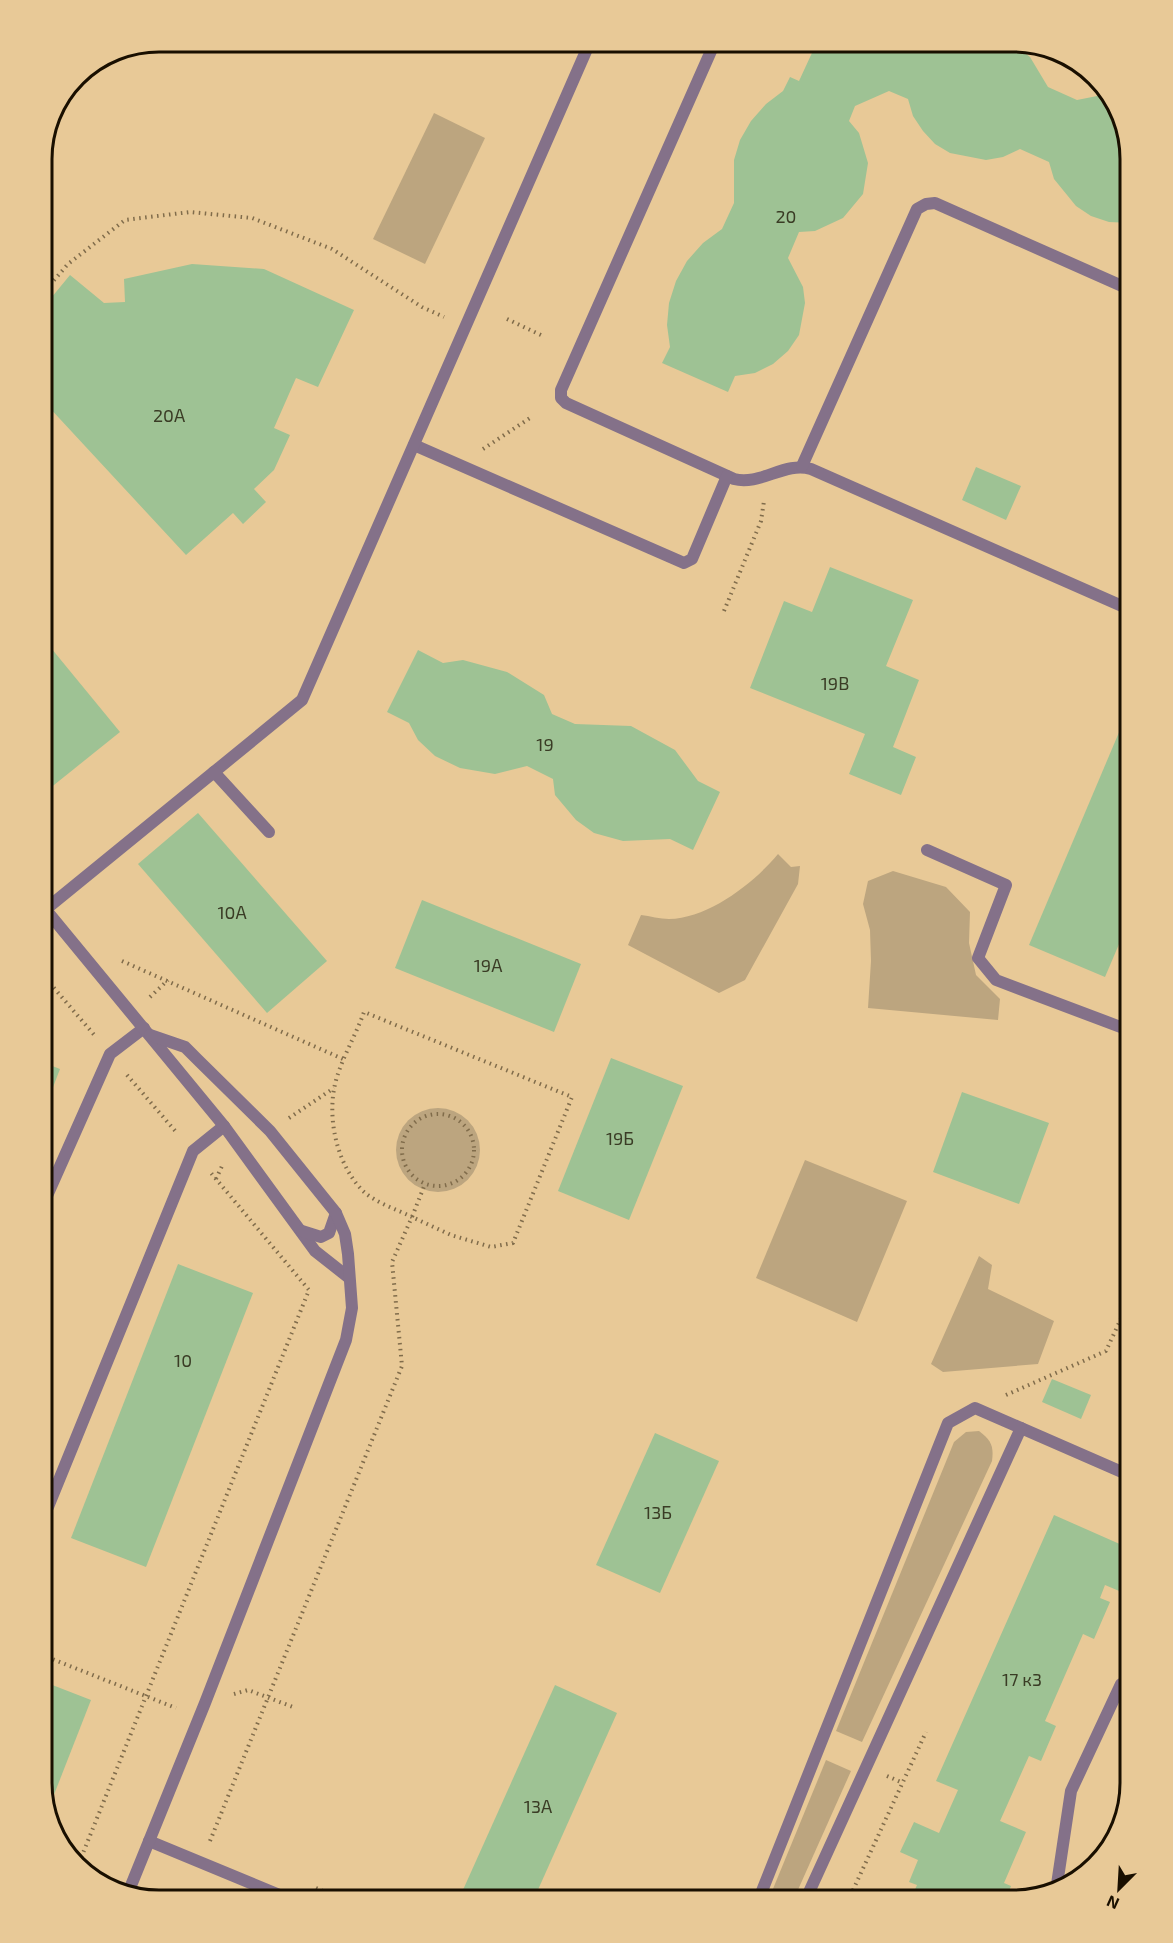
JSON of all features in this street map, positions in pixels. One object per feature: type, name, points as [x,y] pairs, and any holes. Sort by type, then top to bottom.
[{"type":"street","points":[[53,900],[302,700],[585,52]]},
{"type":"street","points":[[710,53],[561,390],[561,398],[566,403],[741,481],[802,466],[1120,605]]},
{"type":"street","points":[[802,466],[917,209],[926,204],[935,203],[1120,285]]},
{"type":"street","points":[[414,445],[684,563],[692,559],[728,476]]},
{"type":"street","points":[[214,772],[269,832]]},
{"type":"street","points":[[927,850],[1006,885],[978,958],[996,980],[1120,1027]]},
{"type":"street","points":[[53,917],[224,1126],[315,1251],[348,1277]]},
{"type":"street","points":[[131,1886],[205,1703],[346,1340],[352,1308],[345,1234],[336,1213],[270,1131],[185,1047],[147,1031]]},
{"type":"street","points":[[52,1184],[110,1054],[147,1031]]},
{"type":"street","points":[[179,1072],[182,1058],[198,1060]]},
{"type":"street","points":[[52,1498],[193,1151],[224,1126]]},
{"type":"street","points":[[300,1230],[321,1237],[328,1233],[336,1213]]},
{"type":"street","points":[[762,1890],[948,1423],[975,1408],[1120,1471]]},
{"type":"street","points":[[810,1890],[1021,1428]]},
{"type":"street","points":[[1058,1881],[1071,1791],[1120,1686]]},
{"type":"street","points":[[149,1841],[267,1890]]},
{"type":"path","points":[[53,281],[68,264],[125,220],[189,212],[252,218],[332,249],[422,307],[450,320]]},
{"type":"path","points":[[507,319],[543,336]]},
{"type":"path","points":[[483,448],[533,416]]},
{"type":"path","points":[[724,611],[761,521],[767,475]]},
{"type":"path","points":[[115,953],[122,961],[344,1059]]},
{"type":"path","points":[[364,1012],[572,1097],[513,1243],[491,1247],[451,1235],[412,1217],[363,1191],[350,1172],[336,1143],[332,1118],[334,1088],[364,1012]]},
{"type":"path","points":[[438,1113],[450,1115],[461,1122],[472,1138],[474,1156],[470,1168],[461,1178],[450,1184],[438,1186],[425,1184],[414,1178],[406,1168],[402,1143],[414,1121],[425,1115],[438,1113]]},
{"type":"path","points":[[209,1844],[402,1366],[392,1262],[425,1184]]},
{"type":"path","points":[[82,1857],[309,1290]]},
{"type":"path","points":[[975,1408],[1106,1351],[1120,1321]]},
{"type":"path","points":[[52,1659],[181,1710],[248,1689],[293,1707]]},
{"type":"path","points":[[853,1890],[926,1732]]},
{"type":"path","points":[[314,1888],[319,1890]]},
{"type":"shaded area","points":[[434,113],[485,138],[425,264],[373,239]]},
{"type":"shaded area","points":[[778,854],[791,867],[800,866],[798,884],[745,980],[719,993],[628,945],[641,915],[669,919],[684,917],[715,906],[744,887]]},
{"type":"shaded area","points":[[893,871],[946,887],[970,912],[969,943],[976,975],[1000,999],[998,1020],[868,1008],[870,930],[863,904],[868,881]]},
{"type":"shaded area","points":[[430,1108],[446,1108],[462,1115],[473,1126],[480,1142],[477,1166],[468,1180],[446,1192],[430,1192],[414,1185],[403,1174],[396,1158],[396,1142],[403,1126],[414,1115]]},
{"type":"shaded area","points":[[805,1160],[907,1201],[857,1322],[756,1278]]},
{"type":"shaded area","points":[[979,1256],[992,1265],[988,1289],[1054,1321],[1038,1364],[943,1372],[931,1364]]},
{"type":"shaded area","points":[[979,1431],[991,1444],[992,1461],[862,1742],[836,1731],[954,1442],[966,1432]]},
{"type":"shaded area","points":[[826,1760],[851,1771],[798,1890],[773,1890]]},
{"type":"building","points":[[812,53],[1026,54],[1030,57],[1048,87],[1077,100],[1099,96],[1103,100],[1115,125],[1120,145],[1120,222],[1109,222],[1091,216],[1076,206],[1054,179],[1049,162],[1020,149],[1003,157],[986,160],[950,153],[935,144],[923,131],[913,116],[908,99],[889,91],[855,106],[849,121],[859,133],[868,163],[863,194],[843,218],[815,231],[799,232],[788,258],[803,287],[805,303],[799,335],[788,351],[773,364],[755,373],[735,376],[728,392],[662,363],[670,347],[667,325],[669,303],[676,281],[687,261],[703,243],[722,229],[734,203],[734,160],[740,140],[751,121],[766,104],[783,91],[790,77],[799,81]]},
{"type":"building","points":[[192,264],[264,269],[354,310],[318,387],[296,378],[274,428],[290,435],[274,470],[254,489],[266,502],[243,524],[233,513],[186,555],[53,411],[53,296],[70,275],[104,303],[125,302],[124,279]]},
{"type":"building","points":[[976,467],[1021,486],[1006,520],[962,500]]},
{"type":"building","points":[[830,567],[913,600],[886,666],[919,680],[893,747],[916,757],[901,795],[849,774],[865,734],[750,688],[784,601],[812,612]]},
{"type":"building","points":[[53,650],[120,732],[53,786]]},
{"type":"building","points":[[418,650],[443,663],[463,660],[507,672],[544,695],[552,714],[575,724],[631,726],[675,750],[698,781],[720,792],[693,850],[670,839],[623,841],[594,833],[576,820],[555,795],[553,779],[527,766],[495,774],[460,768],[435,756],[418,740],[409,723],[387,712]]},
{"type":"building","points":[[1120,730],[1120,942],[1105,977],[1029,945]]},
{"type":"building","points":[[198,813],[327,961],[267,1013],[138,864]]},
{"type":"building","points":[[422,900],[581,964],[554,1032],[395,968]]},
{"type":"building","points":[[611,1058],[683,1086],[629,1220],[558,1191]]},
{"type":"building","points":[[52,1066],[60,1069],[52,1089]]},
{"type":"building","points":[[962,1092],[1049,1123],[1019,1204],[933,1172]]},
{"type":"building","points":[[178,1264],[253,1293],[146,1567],[71,1538]]},
{"type":"building","points":[[1052,1379],[1091,1395],[1081,1419],[1042,1402]]},
{"type":"building","points":[[655,1433],[719,1461],[660,1593],[596,1565]]},
{"type":"building","points":[[1054,1515],[1120,1544],[1120,1591],[1105,1585],[1100,1598],[1110,1602],[1094,1639],[1083,1634],[1045,1721],[1056,1726],[1041,1761],[1029,1756],[1000,1821],[1026,1832],[1004,1883],[1011,1886],[1009,1890],[915,1890],[917,1885],[909,1882],[918,1860],[900,1852],[914,1822],[939,1833],[958,1790],[936,1781]]},
{"type":"building","points":[[52,1685],[91,1700],[53,1797]]},
{"type":"building","points":[[555,1685],[617,1713],[538,1890],[463,1890]]}]
